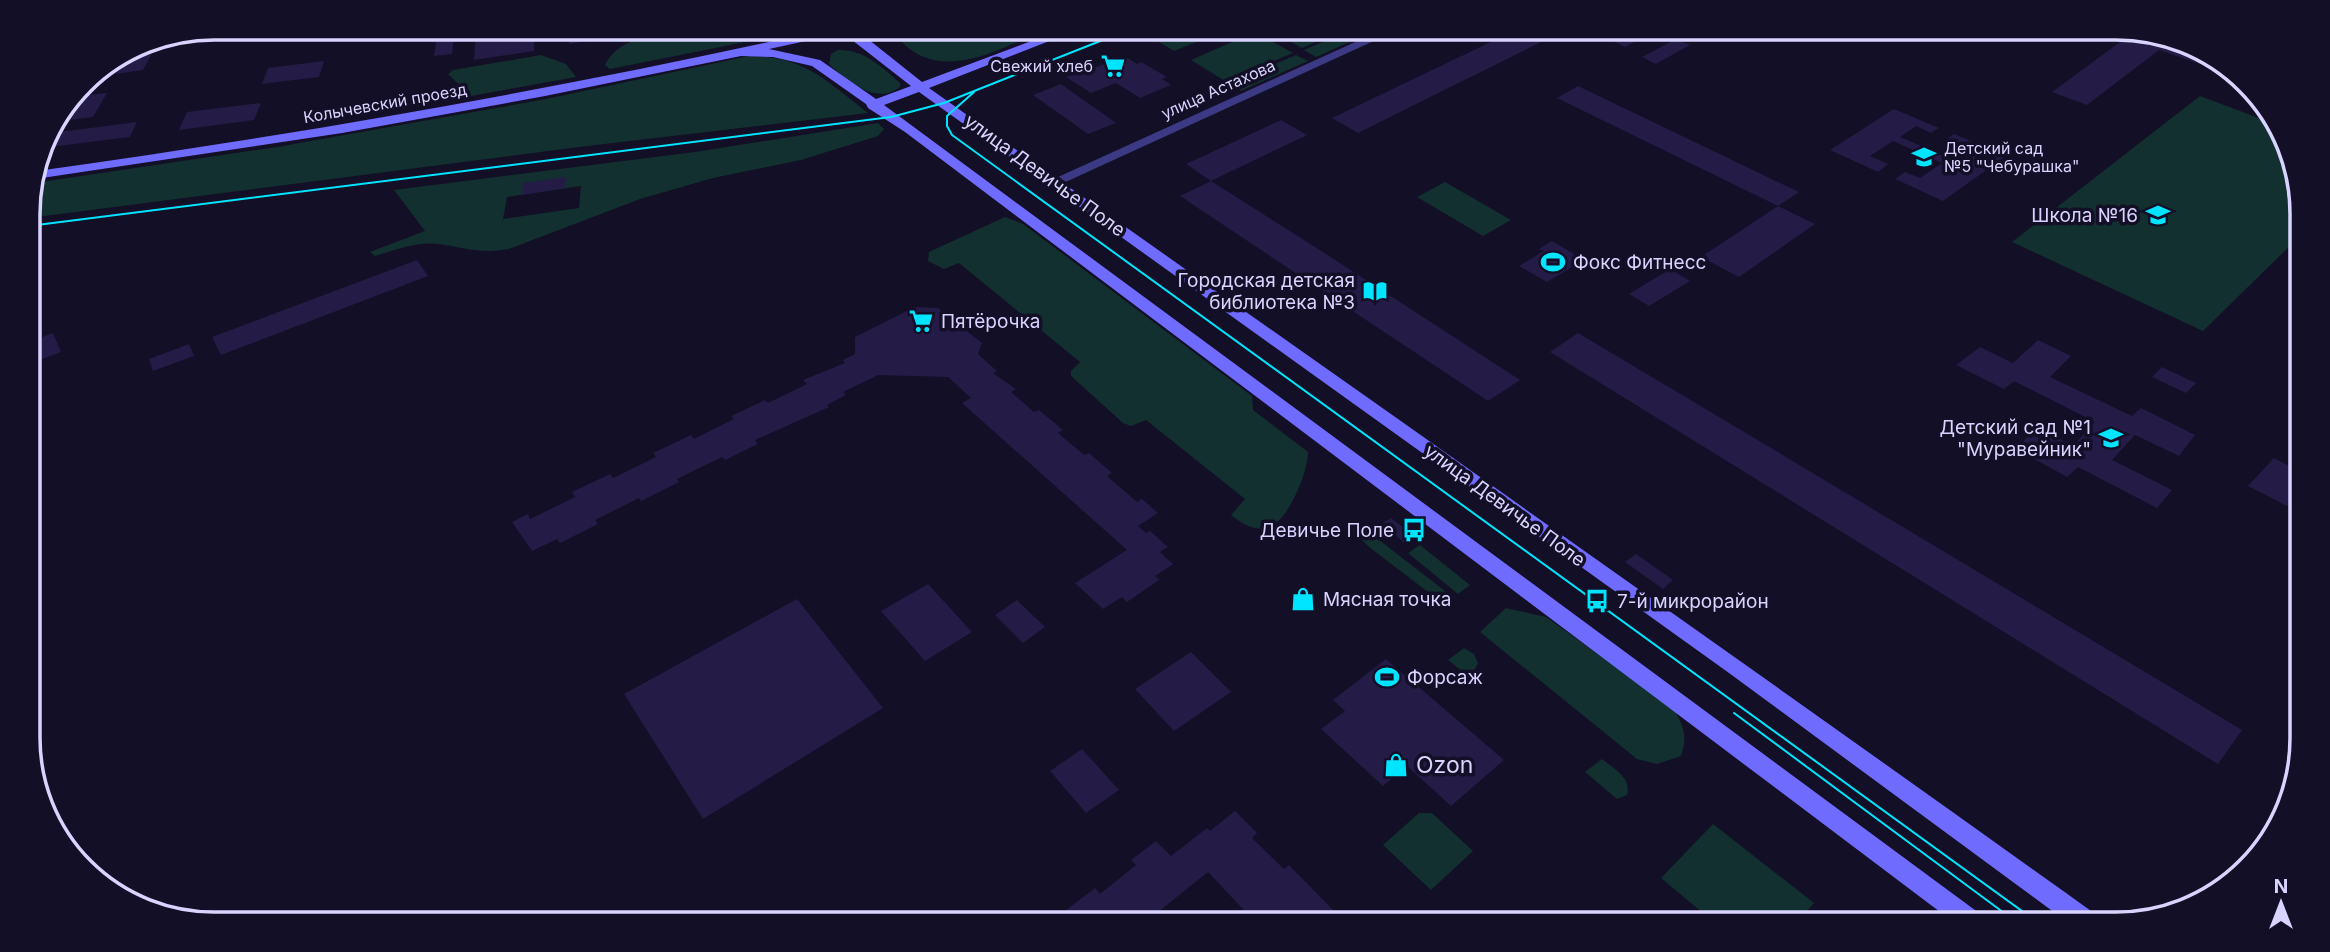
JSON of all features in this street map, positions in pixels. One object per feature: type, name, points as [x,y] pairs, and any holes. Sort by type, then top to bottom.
[{"type":"main road","points":[[738,52],[790,41]]},
{"type":"main road","points":[[816,63],[817,47],[821,41]]},
{"type":"main road","name":"улица Девичье Поле","points":[[863,41],[920,87],[1736,667],[2072,911]]},
{"type":"main road","points":[[872,105],[1044,41]]},
{"type":"main road","points":[[738,52],[773,53],[816,63],[872,105],[910,129],[1958,911]]},
{"type":"main road","name":"Колычевский проезд","points":[[45,174],[257,144],[589,83],[738,52]]},
{"type":"main road","points":[[872,105],[937,98]]},
{"type":"street","name":"улица Астахова","points":[[1054,182],[1368,40]]},
{"type":"green space","points":[[1200,40],[1174,51],[1157,41]]},
{"type":"green space","points":[[1236,40],[1270,40],[1293,53],[1225,81],[1191,60]]},
{"type":"green space","points":[[1288,40],[1320,40],[1302,48]]},
{"type":"green space","points":[[1326,40],[1353,40],[1316,57],[1304,50]]},
{"type":"green space","points":[[633,41],[752,41],[610,69],[605,65],[623,46]]},
{"type":"green space","points":[[1020,41],[994,52],[955,61],[936,60],[918,54],[902,42]]},
{"type":"green space","points":[[838,50],[856,52],[872,60],[900,83],[900,87],[881,94],[853,84],[829,64],[831,54]]},
{"type":"green space","points":[[541,55],[566,64],[576,77],[471,96],[448,74],[453,70]]},
{"type":"green space","points":[[1296,55],[1308,61],[1241,91],[1229,84]]},
{"type":"green space","points":[[749,56],[785,60],[814,72],[868,113],[579,147],[41,216],[44,182],[277,147],[546,99]]},
{"type":"green space","name":"Школа №16","points":[[2200,96],[2261,119],[2284,169],[2290,215],[2290,246],[2203,331],[2012,242]]},
{"type":"green space","points":[[878,123],[884,129],[878,136],[801,160],[713,178],[640,199],[509,249],[481,251],[431,243],[375,256],[370,252],[425,231],[394,190],[695,152]],"holes":[[[581,186],[579,208],[503,219],[507,197]]]},
{"type":"green space","points":[[1445,182],[1511,220],[1483,236],[1417,197]]},
{"type":"green space","points":[[1005,217],[1023,224],[1252,396],[1253,410],[1308,452],[1301,484],[1289,507],[1275,524],[1267,528],[1257,528],[1248,526],[1231,515],[1245,499],[1146,420],[1131,426],[1123,423],[1071,376],[1071,371],[1080,362],[959,263],[944,269],[928,261],[929,252]]},
{"type":"green space","points":[[1352,519],[1454,598],[1445,605],[1369,547],[1350,528]]},
{"type":"green space","points":[[1420,545],[1470,585],[1458,594],[1408,553]]},
{"type":"green space","points":[[1506,608],[1546,617],[1673,708],[1684,731],[1681,756],[1657,764],[1637,759],[1480,632]]},
{"type":"green space","points":[[1464,648],[1474,654],[1478,663],[1467,675],[1448,660]]},
{"type":"green space","points":[[1602,759],[1624,779],[1627,795],[1617,799],[1585,772]]},
{"type":"green space","points":[[1419,813],[1432,813],[1473,851],[1431,890],[1383,845]]},
{"type":"green space","points":[[1713,824],[1814,903],[1807,911],[1701,911],[1661,878]]},
{"type":"building","points":[[1494,40],[1544,40],[1358,133],[1332,118]]},
{"type":"building","points":[[1612,40],[1638,40],[1625,47]]},
{"type":"building","points":[[1674,40],[1690,45],[1656,64],[1642,57]]},
{"type":"building","points":[[436,41],[454,41],[452,54],[434,56]]},
{"type":"building","points":[[475,41],[534,41],[534,51],[474,60]]},
{"type":"building","points":[[569,41],[588,41],[569,44]]},
{"type":"building","points":[[2122,41],[2171,50],[2203,65],[2159,50],[2087,105],[2052,92]]},
{"type":"building","points":[[152,52],[143,70],[116,74],[137,58]]},
{"type":"building","points":[[1126,57],[1167,77],[1162,79],[1171,85],[1140,98],[1116,83],[1091,93],[1066,77]]},
{"type":"building","points":[[324,61],[319,77],[262,84],[268,68]]},
{"type":"building","points":[[1061,84],[1116,123],[1088,134],[1033,95]]},
{"type":"building","points":[[1578,86],[1799,192],[1778,206],[1557,98]]},
{"type":"building","points":[[107,93],[93,117],[68,120],[76,108],[89,95]]},
{"type":"building","points":[[261,103],[254,120],[179,130],[187,112]]},
{"type":"building","points":[[1894,109],[1939,128],[1931,133],[1916,126],[1900,137],[1949,158],[1965,147],[1947,139],[1954,134],[2006,156],[1943,201],[1895,179],[1905,172],[1920,178],[1942,163],[1893,141],[1870,156],[1888,164],[1878,172],[1830,150]]},
{"type":"building","points":[[1281,120],[1307,135],[1211,181],[1186,164]]},
{"type":"building","points":[[137,122],[130,137],[55,146],[61,132]]},
{"type":"building","points":[[566,177],[565,188],[522,195],[523,183]]},
{"type":"building","points":[[1211,181],[1520,380],[1488,401],[1180,196]]},
{"type":"building","points":[[1778,206],[1815,224],[1739,277],[1701,257]]},
{"type":"building","name":"Фокс Фитнесс","points":[[1552,241],[1584,260],[1547,282],[1519,266],[1544,251],[1539,249]]},
{"type":"building","points":[[417,260],[428,276],[221,355],[212,337]]},
{"type":"building","points":[[1670,269],[1690,281],[1649,306],[1629,294]]},
{"type":"building","points":[[915,307],[938,308],[982,343],[978,354],[997,371],[993,373],[1016,389],[1011,392],[1034,412],[1039,410],[1063,430],[1058,433],[1084,455],[1089,453],[1112,473],[1107,476],[1137,502],[1142,499],[1158,513],[1138,526],[1146,533],[1150,531],[1168,547],[1160,552],[1173,564],[1155,576],[1159,580],[1127,602],[1122,597],[1103,609],[1075,583],[1127,550],[962,403],[971,398],[948,377],[878,375],[843,392],[846,395],[827,405],[829,407],[755,440],[758,444],[725,460],[722,457],[677,479],[679,482],[641,501],[639,498],[595,520],[598,524],[560,543],[557,539],[532,551],[512,522],[528,514],[530,519],[575,497],[572,492],[610,474],[613,478],[656,457],[653,453],[691,435],[694,439],[734,419],[731,416],[765,400],[768,403],[807,384],[803,380],[845,363],[843,360],[855,354],[855,337]]},
{"type":"building","points":[[53,333],[61,352],[41,360],[41,338]]},
{"type":"building","points":[[1578,333],[2242,730],[2218,764],[1550,352]]},
{"type":"building","points":[[2038,340],[2071,356],[2050,377],[2132,416],[2141,408],[2195,435],[2179,456],[2135,435],[2112,460],[2172,490],[2157,508],[2078,467],[2067,477],[2016,449],[2037,427],[2073,446],[2095,422],[2014,381],[2004,389],[1956,365],[1980,347],[2013,363]]},
{"type":"building","points":[[189,344],[194,356],[153,371],[149,359]]},
{"type":"building","points":[[2162,367],[2196,383],[2186,393],[2152,377]]},
{"type":"building","points":[[2274,458],[2290,466],[2290,502],[2287,506],[2248,486]]},
{"type":"building","points":[[1391,518],[1416,537],[1406,544],[1381,524]]},
{"type":"building","points":[[1636,554],[1673,580],[1663,589],[1625,562]]},
{"type":"building","points":[[928,584],[972,632],[925,661],[881,611]]},
{"type":"building","points":[[797,599],[883,708],[703,819],[624,694]]},
{"type":"building","points":[[1017,600],[1045,627],[1023,643],[995,615]]},
{"type":"building","points":[[1191,652],[1231,692],[1174,731],[1135,689]]},
{"type":"building","points":[[1386,659],[1504,760],[1451,806],[1407,766],[1383,786],[1321,729],[1345,711],[1333,700]]},
{"type":"building","points":[[1082,749],[1119,790],[1086,813],[1050,771]]},
{"type":"building","points":[[1235,811],[1257,833],[1252,838],[1284,869],[1289,865],[1334,911],[1245,911],[1208,872],[1159,912],[1064,912],[1095,888],[1100,894],[1136,865],[1131,860],[1156,841],[1171,856],[1207,828],[1210,831]]},
{"type":"tram line","points":[[41,224],[891,117],[944,103],[1101,41]]},
{"type":"tram line","points":[[974,92],[947,116],[947,126],[952,135],[2022,911]]},
{"type":"tram line","points":[[1734,713],[2002,911]]},
{"type":"place","name":"Свежий хлеб","points":[[1113,66]]},
{"type":"place","name":"Детский сад №5 \"Чебурашка\"","points":[[1924,157]]},
{"type":"place","name":"Школа №16","points":[[2158,215]]},
{"type":"place","name":"Фокс Фитнесс","points":[[1553,262]]},
{"type":"place","name":"Городская детская библиотека №3","points":[[1375,291]]},
{"type":"place","name":"Пятёрочка","points":[[921,321]]},
{"type":"place","name":"Детский сад №1 \"Муравейник\"","points":[[2111,438]]},
{"type":"place","name":"Девичье Поле","points":[[1414,530]]},
{"type":"place","name":"Мясная точка","points":[[1303,599]]},
{"type":"place","name":"7-й микрорайон","points":[[1597,601]]},
{"type":"place","name":"Форсаж","points":[[1387,677]]},
{"type":"place","name":"Ozon","points":[[1396,765]]}]
